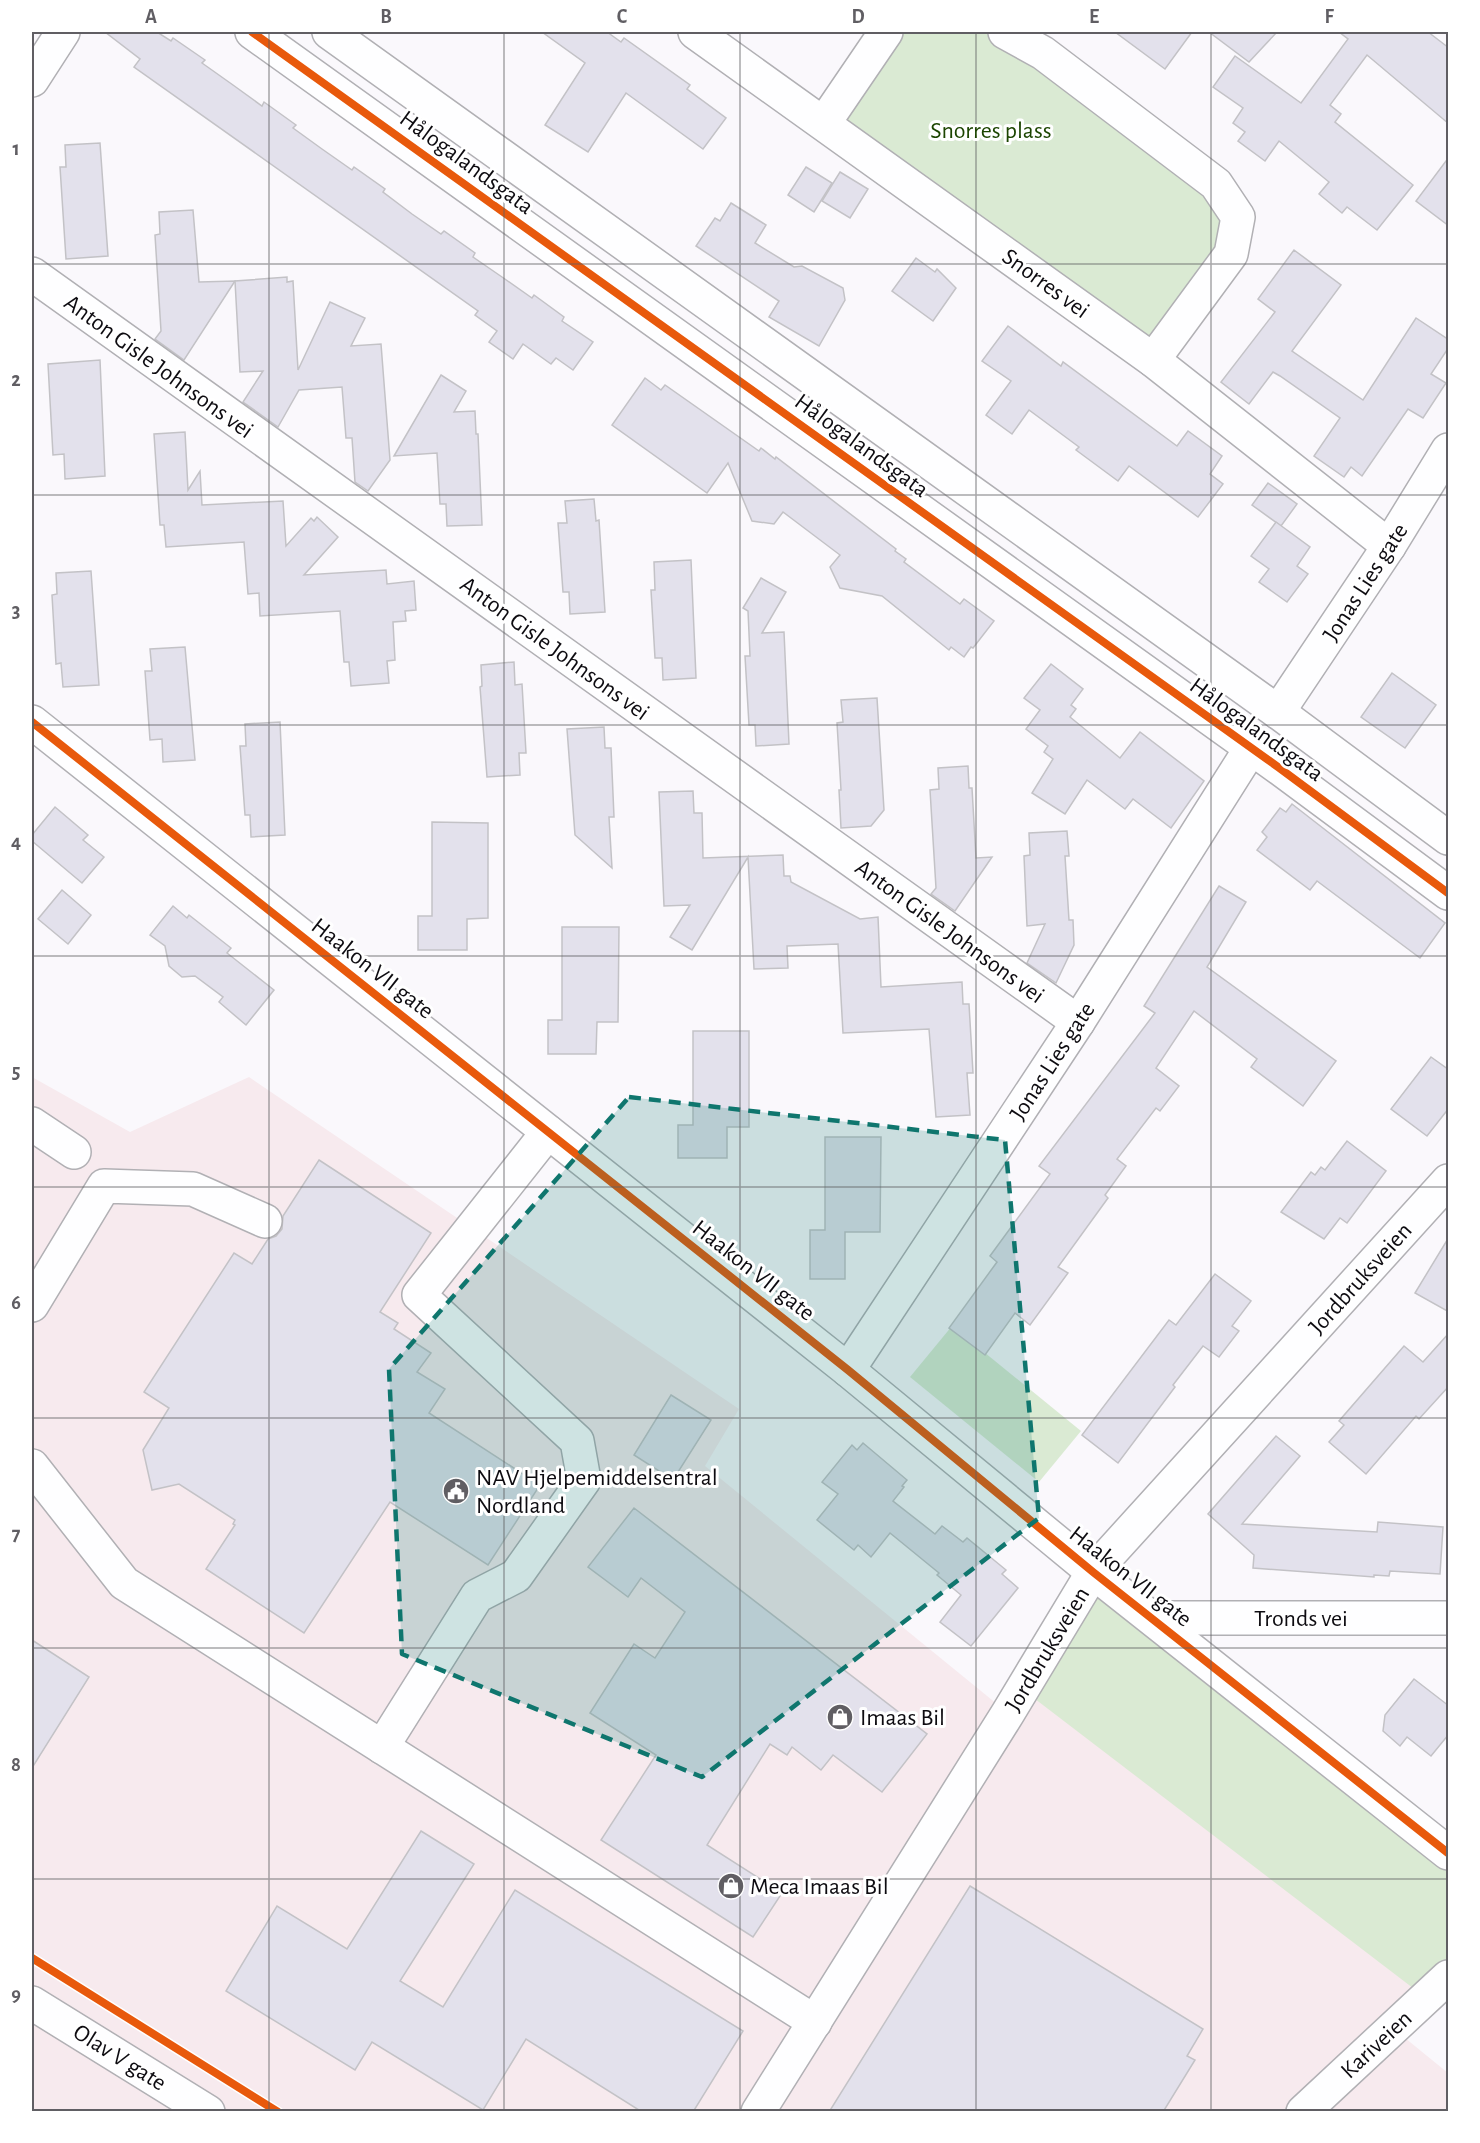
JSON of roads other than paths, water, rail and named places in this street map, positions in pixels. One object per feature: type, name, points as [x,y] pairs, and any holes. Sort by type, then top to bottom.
[{"type":"main road","points":[[32,80],[63,32]]},
{"type":"main road","name":"Hålogalandsgata","points":[[252,32],[1251,748],[1449,893]]},
{"type":"main road","name":"Hålogalandsgata","points":[[328,32],[1278,712],[1449,838]]},
{"type":"main road","name":"Snorres vei","points":[[695,32],[1153,360],[1389,546]]},
{"type":"main road","points":[[824,123],[886,32]]},
{"type":"main road","points":[[1005,32],[1049,42],[1216,184],[1238,217],[1231,254],[1153,360]]},
{"type":"main road","name":"Anton Gisle Johnsons vei","points":[[32,274],[1078,1022]]},
{"type":"main road","name":"Jonas Lies gate","points":[[1278,712],[1389,546],[1449,450]]},
{"type":"main road","name":"Haakon VII gate","points":[[32,722],[848,1370],[1093,1572],[1449,1853]]},
{"type":"main road","name":"Jonas Lies gate","points":[[848,1370],[1078,1022],[1251,748]]},
{"type":"main road","points":[[32,1124],[74,1152]]},
{"type":"main road","points":[[382,1747],[477,1596],[516,1576],[584,1480],[577,1441],[419,1295],[548,1132]]},
{"type":"main road","name":"Jordbruksveien","points":[[758,2112],[1008,1713],[1093,1572],[1449,1181]]},
{"type":"main road","points":[[32,1305],[104,1186],[193,1189],[265,1221]]},
{"type":"main road","points":[[33,1471],[124,1583],[815,2022]]},
{"type":"main road","name":"Tronds vei","points":[[1153,1618],[1449,1618]]},
{"type":"main road","name":"Kariveien","points":[[1303,2112],[1449,1977]]},
{"type":"main road","name":"Olav V gate","points":[[32,2003],[208,2112]]},
{"type":"place","name":"NAV Hjelpemiddelsentral Nordland","points":[[456,1491]]},
{"type":"place","name":"Imaas Bil","points":[[840,1717]]},
{"type":"place","name":"Meca Imaas Bil","points":[[731,1886]]},
{"type":"park label","name":"Snorres plass","points":[[991,130]]}]
